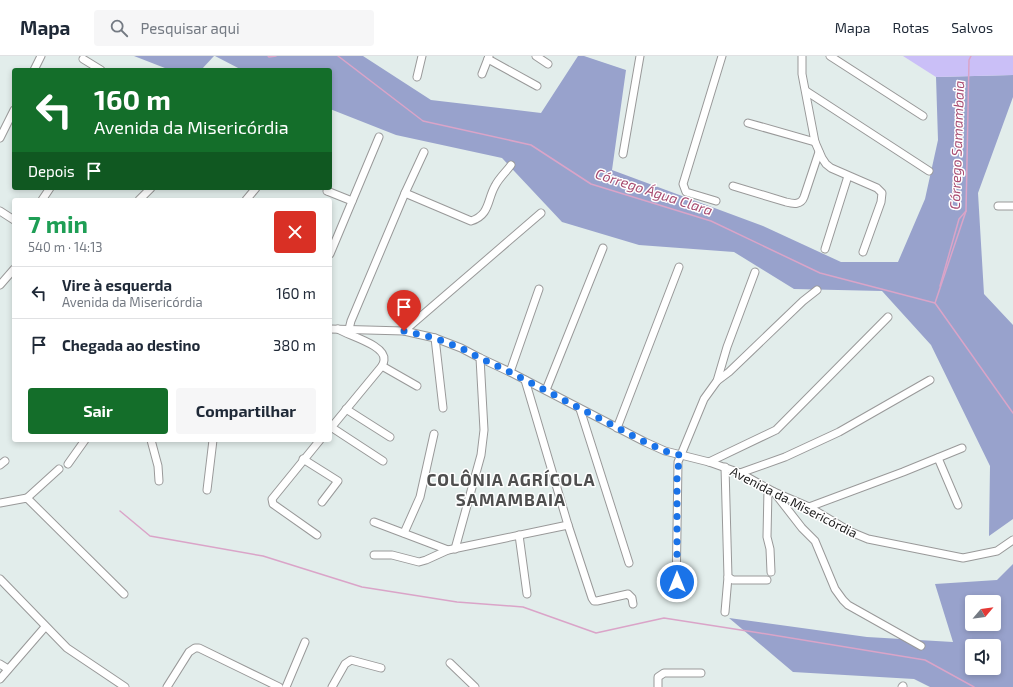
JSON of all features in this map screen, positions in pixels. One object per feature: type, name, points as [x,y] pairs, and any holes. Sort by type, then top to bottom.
[{"type":"street","points":[[35,68],[41,56]]},
{"type":"street","points":[[417,77],[422,56]]},
{"type":"street","points":[[536,56],[548,64]]},
{"type":"street","points":[[624,154],[640,56]]},
{"type":"street","points":[[716,201],[686,192],[683,184],[722,56]]},
{"type":"street","points":[[802,56],[802,74],[816,142],[819,152],[826,164],[848,176],[877,188],[882,193],[881,202],[863,252]]},
{"type":"street","points":[[830,56],[923,116]]},
{"type":"street","points":[[482,74],[489,57],[537,86]]},
{"type":"street","points":[[83,59],[98,68]]},
{"type":"street","points":[[806,91],[929,171]]},
{"type":"street","points":[[0,138],[12,114]]},
{"type":"street","points":[[748,123],[816,142]]},
{"type":"street","points":[[332,249],[379,137]]},
{"type":"street","points":[[349,329],[405,193],[424,152]]},
{"type":"street","points":[[733,186],[786,202],[795,204],[798,203],[804,197],[819,152]]},
{"type":"street","points":[[405,193],[471,221],[480,217],[486,210],[494,187],[511,165]]},
{"type":"street","points":[[825,248],[848,176]]},
{"type":"street","points":[[141,198],[149,190]]},
{"type":"street","points":[[248,198],[254,190]]},
{"type":"street","points":[[327,191],[352,201]]},
{"type":"street","points":[[998,206],[1013,206]]},
{"type":"street","points":[[0,211],[12,219]]},
{"type":"street","points":[[404,331],[541,214]]},
{"type":"street","points":[[546,390],[603,248]]},
{"type":"street","points":[[617,428],[679,267]]},
{"type":"street","points":[[0,285],[12,271]]},
{"type":"street","points":[[717,381],[723,360],[755,272]]},
{"type":"street","points":[[510,372],[539,289]]},
{"type":"street","points":[[676,597],[677,475],[680,455],[704,399],[717,381],[729,372],[803,301],[817,290]]},
{"type":"street","points":[[709,462],[776,430],[888,317]]},
{"type":"street","points":[[332,427],[382,366],[384,359],[383,353],[366,341],[334,329]]},
{"type":"street","name":"Avenida da Misericórdia","points":[[334,329],[404,331],[435,338],[461,348],[652,445],[680,455],[725,467],[809,507],[855,534],[882,542],[963,558],[997,551],[1013,540]]},
{"type":"street","points":[[435,338],[444,408]]},
{"type":"street","points":[[452,550],[481,455],[484,430],[480,358]]},
{"type":"street","points":[[382,366],[417,386]]},
{"type":"street","points":[[525,380],[568,525],[592,598],[594,601],[597,601],[628,594],[632,598],[633,604]]},
{"type":"street","points":[[740,474],[839,432],[930,380]]},
{"type":"street","points":[[346,409],[390,437]]},
{"type":"street","points":[[580,409],[629,563]]},
{"type":"street","points":[[332,429],[383,461]]},
{"type":"street","points":[[404,533],[420,497],[434,434]]},
{"type":"street","points":[[68,464],[84,442]]},
{"type":"street","points":[[152,442],[158,466],[159,481]]},
{"type":"street","points":[[207,490],[213,442]]},
{"type":"street","points":[[317,535],[273,504],[271,501],[303,459],[318,442]]},
{"type":"street","points":[[809,507],[962,448]]},
{"type":"street","points":[[938,458],[958,505]]},
{"type":"street","points":[[303,459],[338,481],[322,502]]},
{"type":"street","points":[[725,467],[728,577],[726,612]]},
{"type":"street","points":[[0,504],[28,498],[59,469]]},
{"type":"street","points":[[771,490],[767,537],[770,549],[771,572]]},
{"type":"street","points":[[771,490],[802,528],[815,541],[835,589],[843,600],[848,605],[921,646]]},
{"type":"street","points":[[28,498],[124,594]]},
{"type":"street","points":[[374,522],[452,550]]},
{"type":"street","points":[[374,555],[392,555],[420,562],[452,550],[568,525]]},
{"type":"street","points":[[519,535],[527,594]]},
{"type":"street","points":[[728,577],[733,580],[767,580]]},
{"type":"street","points":[[0,579],[67,648],[125,687]]},
{"type":"street","points":[[0,679],[45,626]]},
{"type":"street","points":[[286,687],[305,642]]},
{"type":"street","points":[[167,687],[189,652],[195,648],[199,648],[279,687]]},
{"type":"street","points":[[332,687],[348,661],[351,660],[381,668]]},
{"type":"street","points":[[450,663],[475,687]]},
{"type":"street","points":[[0,664],[8,669]]},
{"type":"street","points":[[658,687],[658,677],[660,674],[701,673]]},
{"type":"shaded area","points":[[134,56],[214,56],[203,68],[165,68]]},
{"type":"shaded area","points":[[215,56],[363,56],[431,100],[541,113],[578,56],[584,56],[626,70],[612,170],[763,226],[841,262],[898,262],[925,199],[938,140],[936,77],[1013,75],[1013,97],[978,193],[984,294],[1013,325],[1013,519],[989,536],[990,466],[931,345],[882,291],[794,289],[734,252],[639,245],[562,222],[502,158],[396,135],[332,110],[332,68],[238,68]]},
{"type":"shaded area","points":[[903,56],[1013,56],[1013,75],[936,77]]},
{"type":"shaded area","points":[[1013,564],[1013,687],[930,687],[914,679],[793,672],[729,618],[867,637],[953,642],[935,584],[997,580]]},
{"type":"waterway","points":[[268,56],[276,56]]},
{"type":"waterway","name":"Córrego Água Clara","points":[[338,56],[423,121],[531,145],[591,184],[711,221],[820,273],[935,303],[966,211],[969,60],[971,56]]},
{"type":"waterway","name":"Córrego Samambaia","points":[[940,286],[959,219],[966,211]]},
{"type":"waterway","points":[[935,303],[1013,413]]},
{"type":"waterway","points":[[120,511],[150,536],[263,556],[362,587],[457,602],[523,607],[596,633],[664,618],[760,633],[925,660],[974,687]]},
{"type":"district","name":"COLÔNIA AGRÍCOLA SAMAMBAIA","points":[[511,490]]},
{"type":"route","points":[[404,331],[423,334],[461,348],[546,390],[645,442],[665,451],[680,455],[677,475],[677,582]]}]
